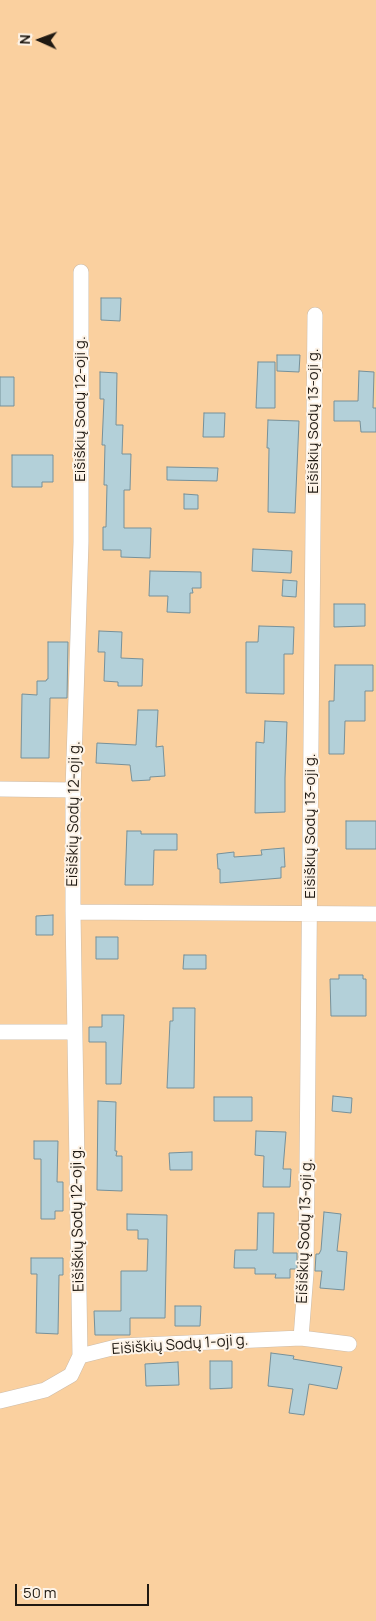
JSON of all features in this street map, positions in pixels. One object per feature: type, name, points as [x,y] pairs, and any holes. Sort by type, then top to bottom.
[{"type":"street","name":"Eišiškių Sodų 12-oji g.","points":[[80,1356],[73,912],[74,790],[81,542],[81,272]]},
{"type":"street","name":"Eišiškių Sodų 13-oji g.","points":[[301,1338],[306,1274],[315,315]]},
{"type":"street","points":[[0,789],[74,790]]},
{"type":"street","points":[[73,912],[376,914]]},
{"type":"street","points":[[0,1032],[74,1032]]},
{"type":"street","name":"Eišiškių Sodų 1-oji g.","points":[[80,1356],[120,1346],[301,1338],[349,1344]]},
{"type":"street","points":[[0,1401],[45,1390],[71,1374],[80,1356]]},
{"type":"shaded area","points":[[0,0],[376,0],[376,1621],[0,1621]]},
{"type":"building","points":[[101,298],[121,298],[120,321],[101,320]]},
{"type":"building","points":[[277,355],[300,355],[299,372],[277,371]]},
{"type":"building","points":[[258,362],[275,362],[275,408],[256,408]]},
{"type":"building","points":[[359,371],[374,372],[373,408],[376,408],[376,432],[361,432],[360,421],[334,421],[334,401],[358,401]]},
{"type":"building","points":[[100,372],[117,373],[116,425],[123,425],[122,454],[131,454],[130,490],[124,490],[124,528],[151,528],[150,558],[121,557],[121,550],[103,550],[103,527],[106,527],[107,485],[104,485],[105,445],[102,445],[104,399],[100,399]]},
{"type":"building","points":[[0,377],[14,377],[14,406],[0,406]]},
{"type":"building","points":[[204,413],[225,413],[224,437],[203,437]]},
{"type":"building","points":[[268,420],[299,421],[295,513],[268,512]]},
{"type":"building","points":[[12,455],[53,455],[53,482],[42,482],[42,487],[12,487]]},
{"type":"building","points":[[167,467],[218,468],[217,481],[167,480]]},
{"type":"building","points":[[184,494],[198,495],[198,509],[184,509]]},
{"type":"building","points":[[253,549],[292,551],[291,573],[252,571]]},
{"type":"building","points":[[150,571],[201,572],[201,588],[192,588],[193,593],[190,593],[190,613],[167,612],[168,596],[149,596]]},
{"type":"building","points":[[283,580],[297,581],[296,597],[282,596]]},
{"type":"building","points":[[334,604],[365,604],[365,626],[334,627]]},
{"type":"building","points":[[259,626],[294,627],[293,654],[284,654],[284,694],[246,693],[246,642],[258,642]]},
{"type":"building","points":[[99,631],[122,632],[121,658],[143,659],[142,686],[118,686],[118,682],[104,681],[105,652],[98,652]]},
{"type":"building","points":[[48,642],[68,642],[67,698],[50,698],[49,758],[21,758],[22,694],[37,695],[37,681],[46,681],[48,679]]},
{"type":"building","points":[[335,665],[373,665],[373,691],[365,691],[365,721],[345,721],[344,754],[329,754],[329,701],[334,701]]},
{"type":"building","points":[[138,710],[158,710],[156,747],[163,746],[165,776],[150,777],[150,780],[132,781],[130,765],[96,763],[97,743],[136,745]]},
{"type":"building","points":[[265,721],[287,722],[285,812],[255,813],[256,742],[264,743]]},
{"type":"building","points":[[346,821],[376,821],[376,849],[346,849]]},
{"type":"building","points":[[127,831],[141,831],[141,834],[177,834],[177,850],[154,850],[153,885],[125,885]]},
{"type":"building","points":[[284,848],[285,867],[281,867],[281,878],[220,883],[217,854],[234,852],[234,857],[262,855],[261,850]]},
{"type":"building","points":[[53,915],[53,935],[36,935],[36,916]]},
{"type":"building","points":[[96,937],[118,937],[118,959],[96,959]]},
{"type":"building","points":[[184,955],[206,955],[206,969],[183,969]]},
{"type":"building","points":[[339,975],[363,975],[363,979],[366,979],[366,1016],[331,1016],[330,979],[339,979]]},
{"type":"building","points":[[173,1008],[195,1008],[194,1088],[167,1088],[170,1021],[173,1021]]},
{"type":"building","points":[[102,1015],[124,1015],[121,1084],[106,1084],[106,1042],[89,1042],[89,1027],[102,1027]]},
{"type":"building","points":[[333,1096],[352,1098],[351,1113],[332,1111]]},
{"type":"building","points":[[214,1097],[252,1097],[252,1121],[214,1121]]},
{"type":"building","points":[[98,1101],[116,1102],[115,1151],[117,1151],[116,1156],[122,1156],[122,1191],[97,1190]]},
{"type":"building","points":[[256,1131],[286,1132],[283,1169],[291,1169],[290,1187],[263,1187],[264,1156],[255,1155]]},
{"type":"building","points":[[34,1141],[58,1141],[57,1182],[63,1182],[63,1211],[55,1211],[55,1219],[41,1219],[41,1159],[34,1159]]},
{"type":"building","points":[[192,1152],[192,1170],[170,1170],[169,1153]]},
{"type":"building","points":[[324,1212],[341,1214],[337,1251],[347,1252],[344,1290],[320,1288],[322,1271],[315,1271],[316,1254],[319,1254],[321,1250]]},
{"type":"building","points":[[258,1213],[274,1213],[273,1253],[297,1253],[297,1269],[290,1269],[290,1278],[275,1278],[276,1274],[255,1274],[255,1268],[234,1268],[235,1250],[257,1250]]},
{"type":"building","points":[[127,1214],[167,1215],[165,1318],[130,1318],[130,1335],[95,1335],[94,1311],[121,1311],[121,1271],[147,1271],[148,1239],[138,1239],[138,1230],[127,1230]]},
{"type":"building","points":[[31,1258],[63,1258],[63,1275],[59,1275],[58,1334],[36,1333],[37,1274],[31,1274]]},
{"type":"building","points":[[175,1306],[201,1306],[200,1326],[175,1326]]},
{"type":"building","points":[[271,1353],[294,1356],[293,1359],[342,1367],[337,1389],[309,1384],[304,1415],[289,1413],[293,1389],[268,1386]]},
{"type":"building","points":[[210,1361],[232,1361],[232,1388],[210,1389]]},
{"type":"building","points":[[178,1362],[179,1385],[146,1386],[145,1364]]}]
